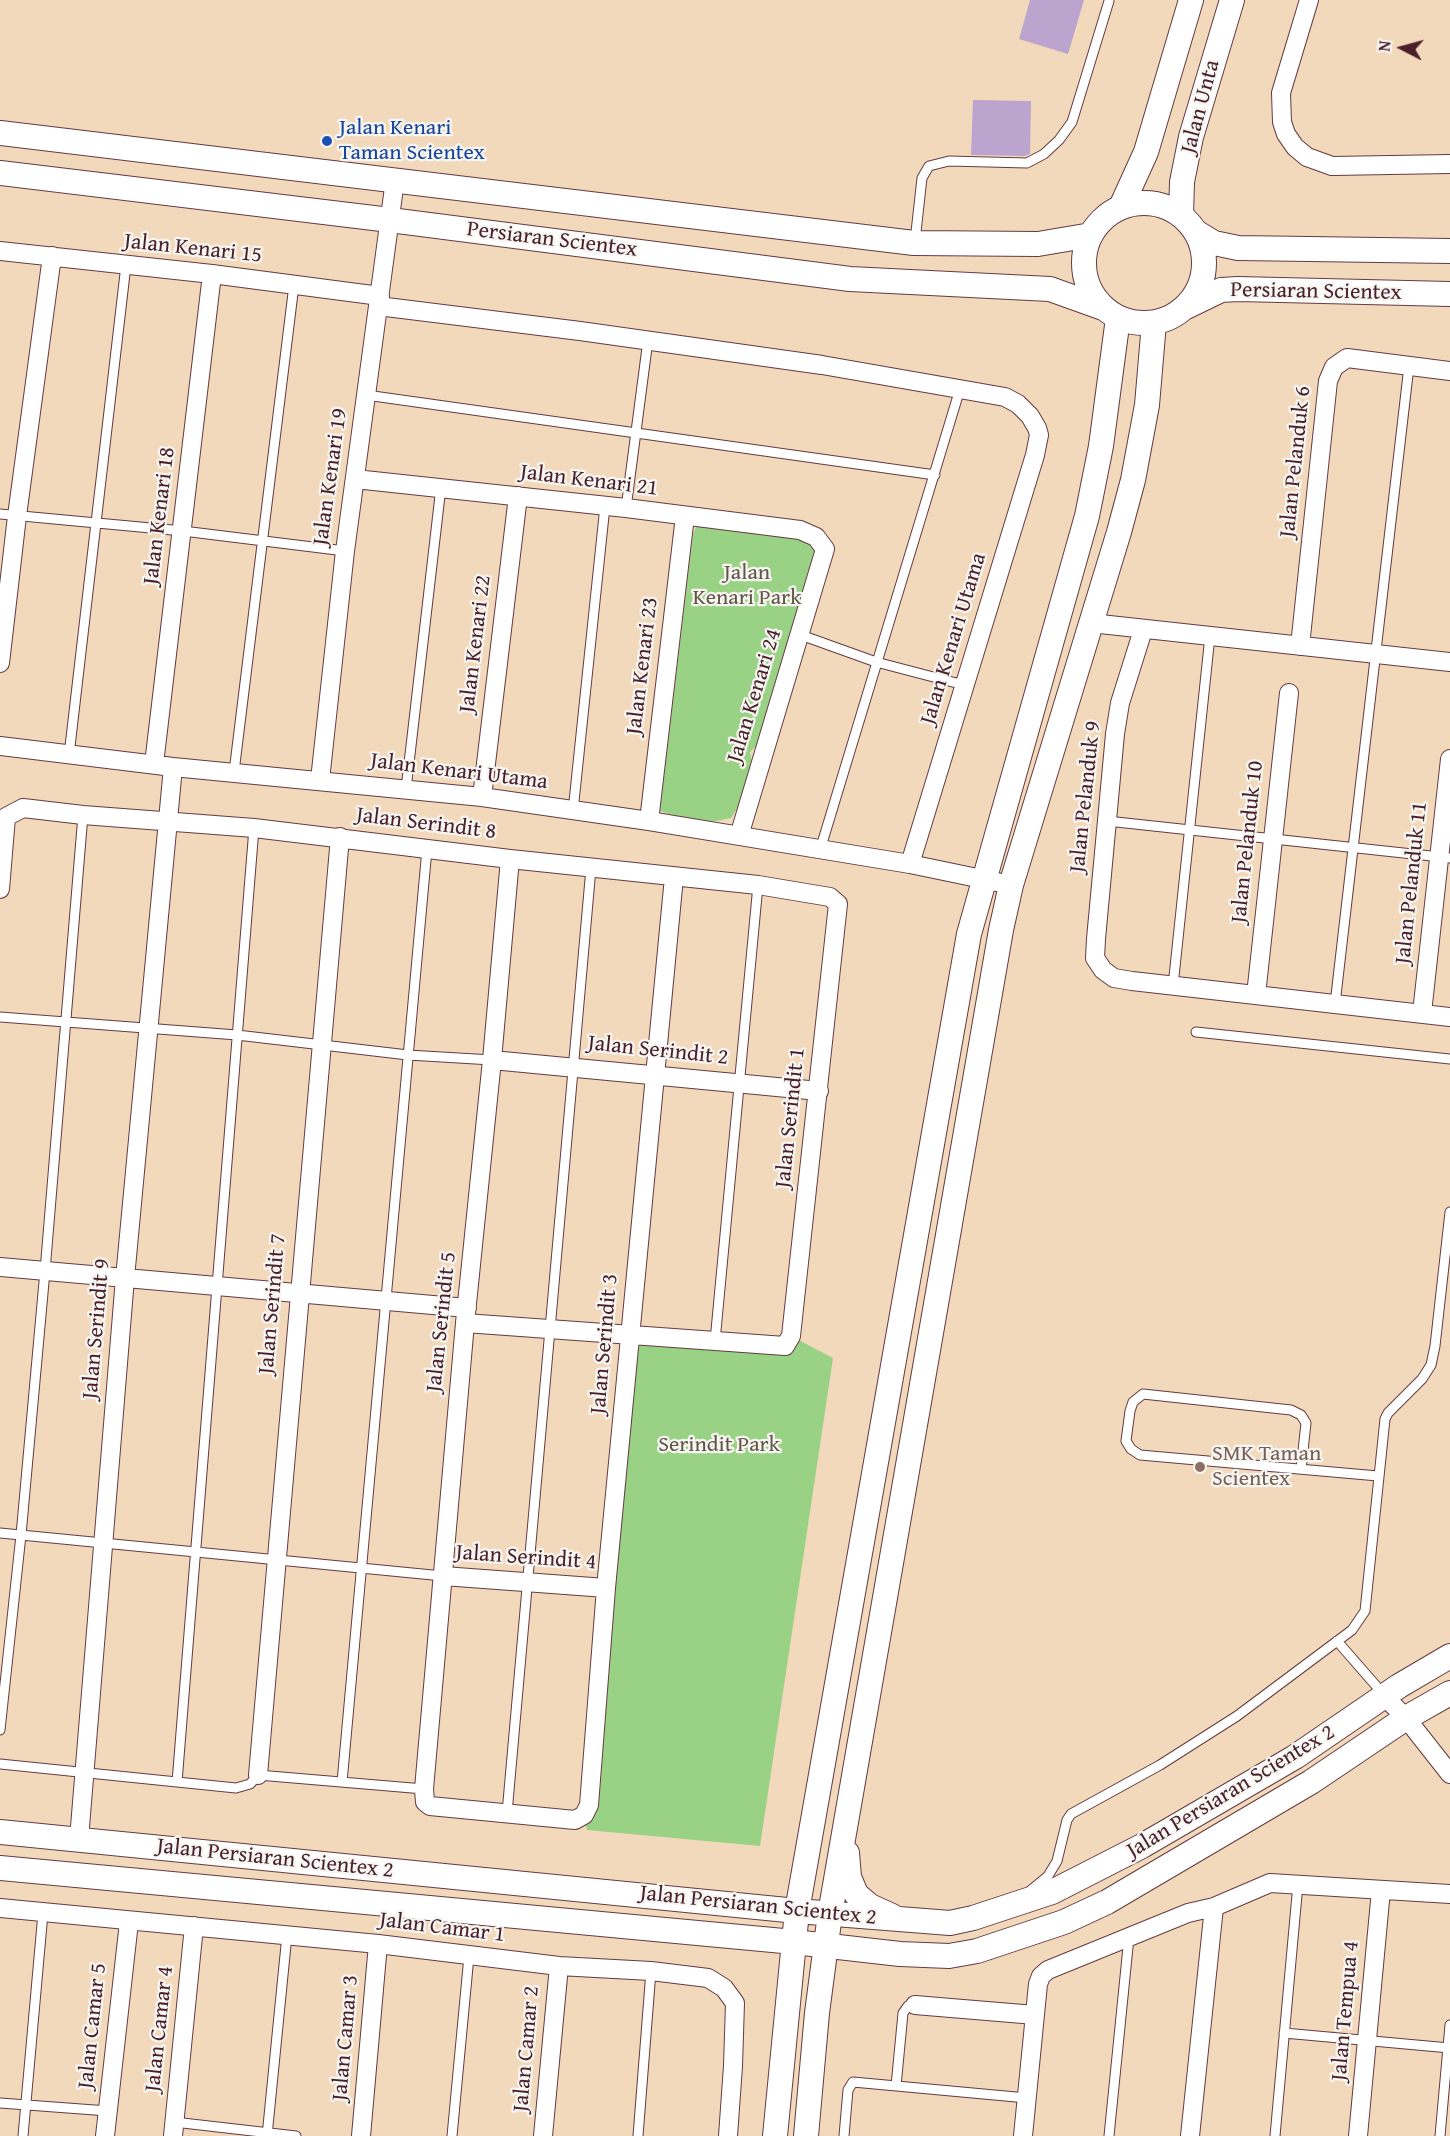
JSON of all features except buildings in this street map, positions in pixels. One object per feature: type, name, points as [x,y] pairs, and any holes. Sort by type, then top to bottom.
[{"type":"street","name":"Jalan Unta","points":[[1122,207],[1146,152],[1191,0]]},
{"type":"street","name":"Jalan Unta","points":[[1188,224],[1182,182],[1191,137],[1232,0]]},
{"type":"street","points":[[1309,0],[1281,93],[1282,122],[1286,134],[1295,147],[1306,157],[1332,166],[1450,162]]},
{"type":"street","name":"Persiaran Scientex","points":[[0,133],[914,243],[1038,243],[1091,235]]},
{"type":"street","name":"Persiaran Scientex","points":[[0,173],[850,279],[1050,289],[1110,313]]},
{"type":"street","name":"Jalan Kenari 19","points":[[320,780],[345,551],[395,180]]},
{"type":"street","points":[[1142,203],[1163,206],[1188,224],[1203,254],[1204,272],[1198,291],[1186,307],[1172,317],[1154,323],[1136,324],[1110,313],[1091,293],[1085,276],[1084,255],[1091,235],[1104,218],[1122,207],[1142,203]]},
{"type":"street","name":"Persiaran Scientex","points":[[1188,224],[1214,243],[1238,248],[1450,251]]},
{"type":"street","name":"Jalan Kenari 15","points":[[0,251],[294,285],[379,301],[822,365],[1005,397],[1018,404],[1030,416],[1037,428]]},
{"type":"street","points":[[0,663],[9,515],[52,256]]},
{"type":"street","name":"Jalan Kenari 18","points":[[154,764],[212,274]]},
{"type":"street","name":"Persiaran Scientex","points":[[1186,307],[1215,292],[1238,289],[1450,294]]},
{"type":"street","points":[[775,2136],[797,1911],[969,934],[1089,504],[1101,446],[1110,313]]},
{"type":"street","points":[[806,2136],[830,1914],[1001,930],[1011,885],[1133,480],[1147,405],[1154,323]]},
{"type":"street","name":"Jalan Pelanduk 6","points":[[1300,646],[1328,381],[1334,367],[1347,358],[1450,371]]},
{"type":"street","name":"Jalan Kenari Utama","points":[[910,864],[1032,466],[1039,435],[1037,428]]},
{"type":"street","name":"Jalan Kenari 21","points":[[355,479],[626,508],[800,530],[816,537]]},
{"type":"street","name":"Jalan Kenari 22","points":[[482,797],[518,496]]},
{"type":"street","name":"Jalan Kenari 23","points":[[649,821],[685,516]]},
{"type":"street","name":"Jalan Kenari 24","points":[[739,836],[825,549],[816,537]]},
{"type":"street","points":[[1042,671],[1068,630],[1074,626],[1091,623],[1450,662]]},
{"type":"street","name":"Jalan Pelanduk 9","points":[[1143,630],[1119,703],[1095,958],[1103,970],[1114,978],[1173,986]]},
{"type":"street","name":"Jalan Pelanduk 10","points":[[1256,995],[1289,693]]},
{"type":"street","name":"Jalan Kenari Utama","points":[[0,746],[173,767],[482,797],[649,821],[910,864],[1011,885]]},
{"type":"street","name":"Jalan Pelanduk 11","points":[[1422,1013],[1444,857],[1450,759]]},
{"type":"street","name":"Jalan Serindit 9","points":[[80,1839],[125,1278],[173,767]]},
{"type":"street","name":"Jalan Serindit 8","points":[[0,889],[6,817],[23,808],[254,828],[510,859],[758,885],[830,897],[838,904]]},
{"type":"street","name":"Jalan Serindit 7","points":[[258,1775],[339,837]]},
{"type":"street","name":"Jalan Serindit 5","points":[[423,1790],[510,859]]},
{"type":"street","name":"Jalan Serindit 3","points":[[507,1813],[575,1820],[584,1815],[589,1805],[606,1588],[674,877]]},
{"type":"street","name":"Jalan Serindit 1","points":[[715,1341],[785,1346],[791,1336],[838,904]]},
{"type":"street","points":[[1173,986],[1450,1017]]},
{"type":"street","name":"Jalan Serindit 2","points":[[492,1060],[819,1091]]},
{"type":"street","points":[[0,1267],[386,1301],[549,1330],[715,1341]]},
{"type":"street","name":"Jalan Serindit 4","points":[[442,1576],[606,1588]]},
{"type":"street","name":"Jalan Persiaran Scientex 2","points":[[0,1832],[797,1911],[951,1923],[1052,1892],[1142,1846],[1295,1757],[1450,1656]]},
{"type":"street","name":"Jalan Persiaran Scientex 2","points":[[0,1868],[794,1942],[900,1954],[949,1956],[977,1951],[1064,1922],[1107,1902],[1311,1782],[1406,1719],[1450,1693]]},
{"type":"street","points":[[1385,1697],[1406,1719],[1450,1774]]},
{"type":"street","points":[[423,1790],[425,1802],[430,1806],[507,1813]]},
{"type":"street","points":[[848,1806],[847,1863],[849,1877],[856,1894],[870,1906],[903,1920]]},
{"type":"street","points":[[1023,2136],[1038,1984],[1041,1976],[1048,1970],[1188,1913],[1214,1907],[1270,1883],[1450,1894]]},
{"type":"street","name":"Jalan Tempua 4","points":[[1358,2136],[1381,1890]]},
{"type":"street","points":[[1190,2136],[1214,1907]]},
{"type":"street","name":"Jalan Camar 1","points":[[0,1908],[378,1944],[559,1966],[651,1971],[708,1978],[724,1988],[735,2003],[728,2136]]},
{"type":"street","name":"Jalan Camar 5","points":[[105,2136],[129,1922]]},
{"type":"street","name":"Jalan Camar 4","points":[[174,2129],[194,1926]]},
{"type":"street","name":"Jalan Camar 3","points":[[361,2136],[378,1944]]},
{"type":"street","name":"Jalan Camar 2","points":[[543,2136],[559,1966]]},
{"type":"street","points":[[915,2005],[1035,2015]]},
{"type":"lane","points":[[914,243],[922,178],[929,166],[949,161],[1027,163],[1044,154],[1059,140],[1072,122],[1109,1]]},
{"type":"lane","points":[[69,754],[126,265]]},
{"type":"lane","points":[[234,772],[294,285]]},
{"type":"lane","points":[[626,508],[638,433],[648,340]]},
{"type":"lane","points":[[1335,1004],[1409,366]]},
{"type":"lane","points":[[820,850],[960,389]]},
{"type":"lane","points":[[366,395],[935,475]]},
{"type":"lane","points":[[405,789],[441,487]]},
{"type":"lane","points":[[573,811],[605,506]]},
{"type":"lane","points":[[9,515],[183,531],[345,551]]},
{"type":"lane","points":[[798,634],[876,662],[964,685]]},
{"type":"lane","points":[[1173,986],[1210,636]]},
{"type":"lane","points":[[0,1731],[21,1535],[45,1271],[83,815]]},
{"type":"lane","points":[[1107,820],[1444,857]]},
{"type":"lane","points":[[177,1782],[254,828]]},
{"type":"lane","points":[[342,1782],[427,849]]},
{"type":"lane","points":[[507,1813],[591,868]]},
{"type":"lane","points":[[715,1341],[758,885]]},
{"type":"lane","points":[[0,1017],[237,1035],[408,1055],[492,1060]]},
{"type":"lane","points":[[1196,1032],[1450,1059]]},
{"type":"lane","points":[[997,1910],[1029,1891],[1048,1876],[1057,1861],[1067,1820],[1071,1814],[1160,1765],[1237,1716],[1352,1630],[1365,1611],[1385,1419],[1388,1413],[1422,1379],[1431,1365],[1450,1212]]},
{"type":"lane","points":[[1302,1469],[1306,1423],[1301,1415],[1291,1410],[1143,1394],[1134,1402],[1130,1411],[1126,1442],[1140,1455],[1378,1476]]},
{"type":"lane","points":[[0,1533],[442,1576]]},
{"type":"lane","points":[[1337,1641],[1385,1697]]},
{"type":"lane","points":[[0,1764],[236,1788],[250,1784],[258,1775],[423,1790]]},
{"type":"lane","points":[[1275,2136],[1298,1884]]},
{"type":"lane","points":[[23,2136],[43,1913]]},
{"type":"lane","points":[[267,2134],[287,1935]]},
{"type":"lane","points":[[1109,2136],[1129,1937]]},
{"type":"lane","points":[[452,2136],[469,1956]]},
{"type":"lane","points":[[638,2136],[651,1971]]},
{"type":"lane","points":[[896,2086],[903,2013],[908,2006],[915,2005]]},
{"type":"lane","points":[[1440,2136],[1450,2025]]},
{"type":"lane","points":[[1284,2032],[1449,2048]]},
{"type":"lane","points":[[844,2136],[850,2085],[853,2082],[1027,2098]]},
{"type":"lane","points":[[0,2103],[108,2111]]},
{"type":"lane","points":[[174,2129],[296,2136]]},
{"type":"green space","name":"Jalan Kenari Park","points":[[700,518],[816,537],[810,583],[758,744],[750,752],[754,772],[746,795],[731,818],[701,824],[660,811],[693,534]]},
{"type":"green space","name":"Serindit Park","points":[[630,1334],[715,1341],[791,1336],[833,1358],[760,1846],[587,1830],[584,1815]]},
{"type":"place","name":"Jalan Kenari Taman Scientex","points":[[327,141]]},
{"type":"place","name":"SMK Taman Scientex","points":[[1200,1467]]}]
